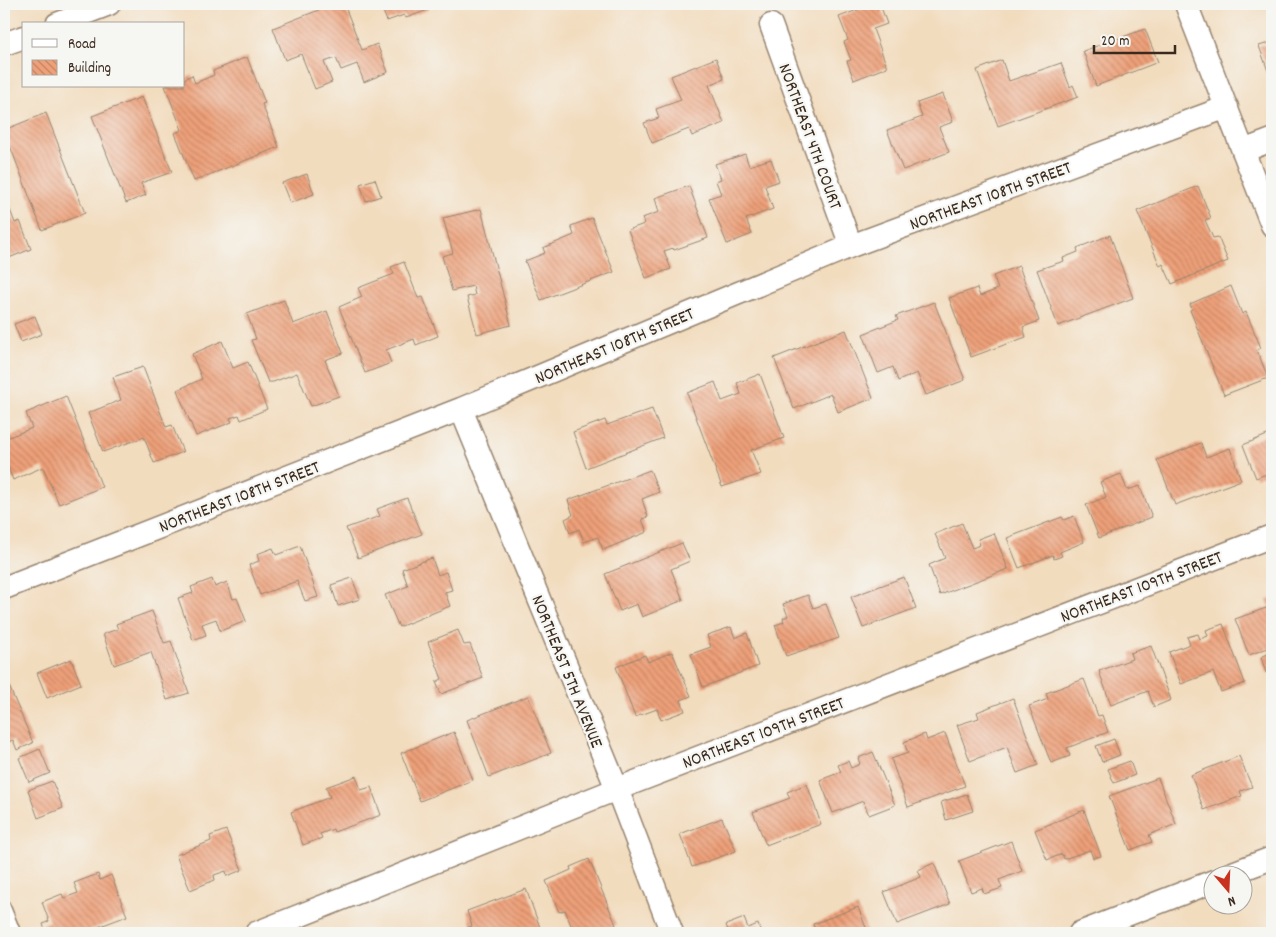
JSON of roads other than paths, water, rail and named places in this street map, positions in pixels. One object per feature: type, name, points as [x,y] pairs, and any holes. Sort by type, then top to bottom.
[{"type":"street","points":[[62,22],[109,4]]},
{"type":"street","points":[[1186,4],[1243,151],[1264,182],[1272,225]]},
{"type":"street","name":"NORTHEAST 4TH COURT","points":[[771,25],[851,246]]},
{"type":"street","points":[[4,44],[22,37]]},
{"type":"street","name":"NORTHEAST 108TH STREET","points":[[4,588],[461,409],[851,246],[1227,107]]},
{"type":"street","points":[[1243,151],[1272,140]]},
{"type":"street","name":"NORTHEAST 5TH AVENUE","points":[[461,409],[617,789],[672,933]]},
{"type":"street","name":"NORTHEAST 109TH STREET","points":[[256,933],[617,789],[1272,536]]},
{"type":"street","points":[[1254,865],[1272,858]]},
{"type":"street","points":[[1080,933],[1204,885]]},
{"type":"lane","points":[[4,906],[15,933]]}]
